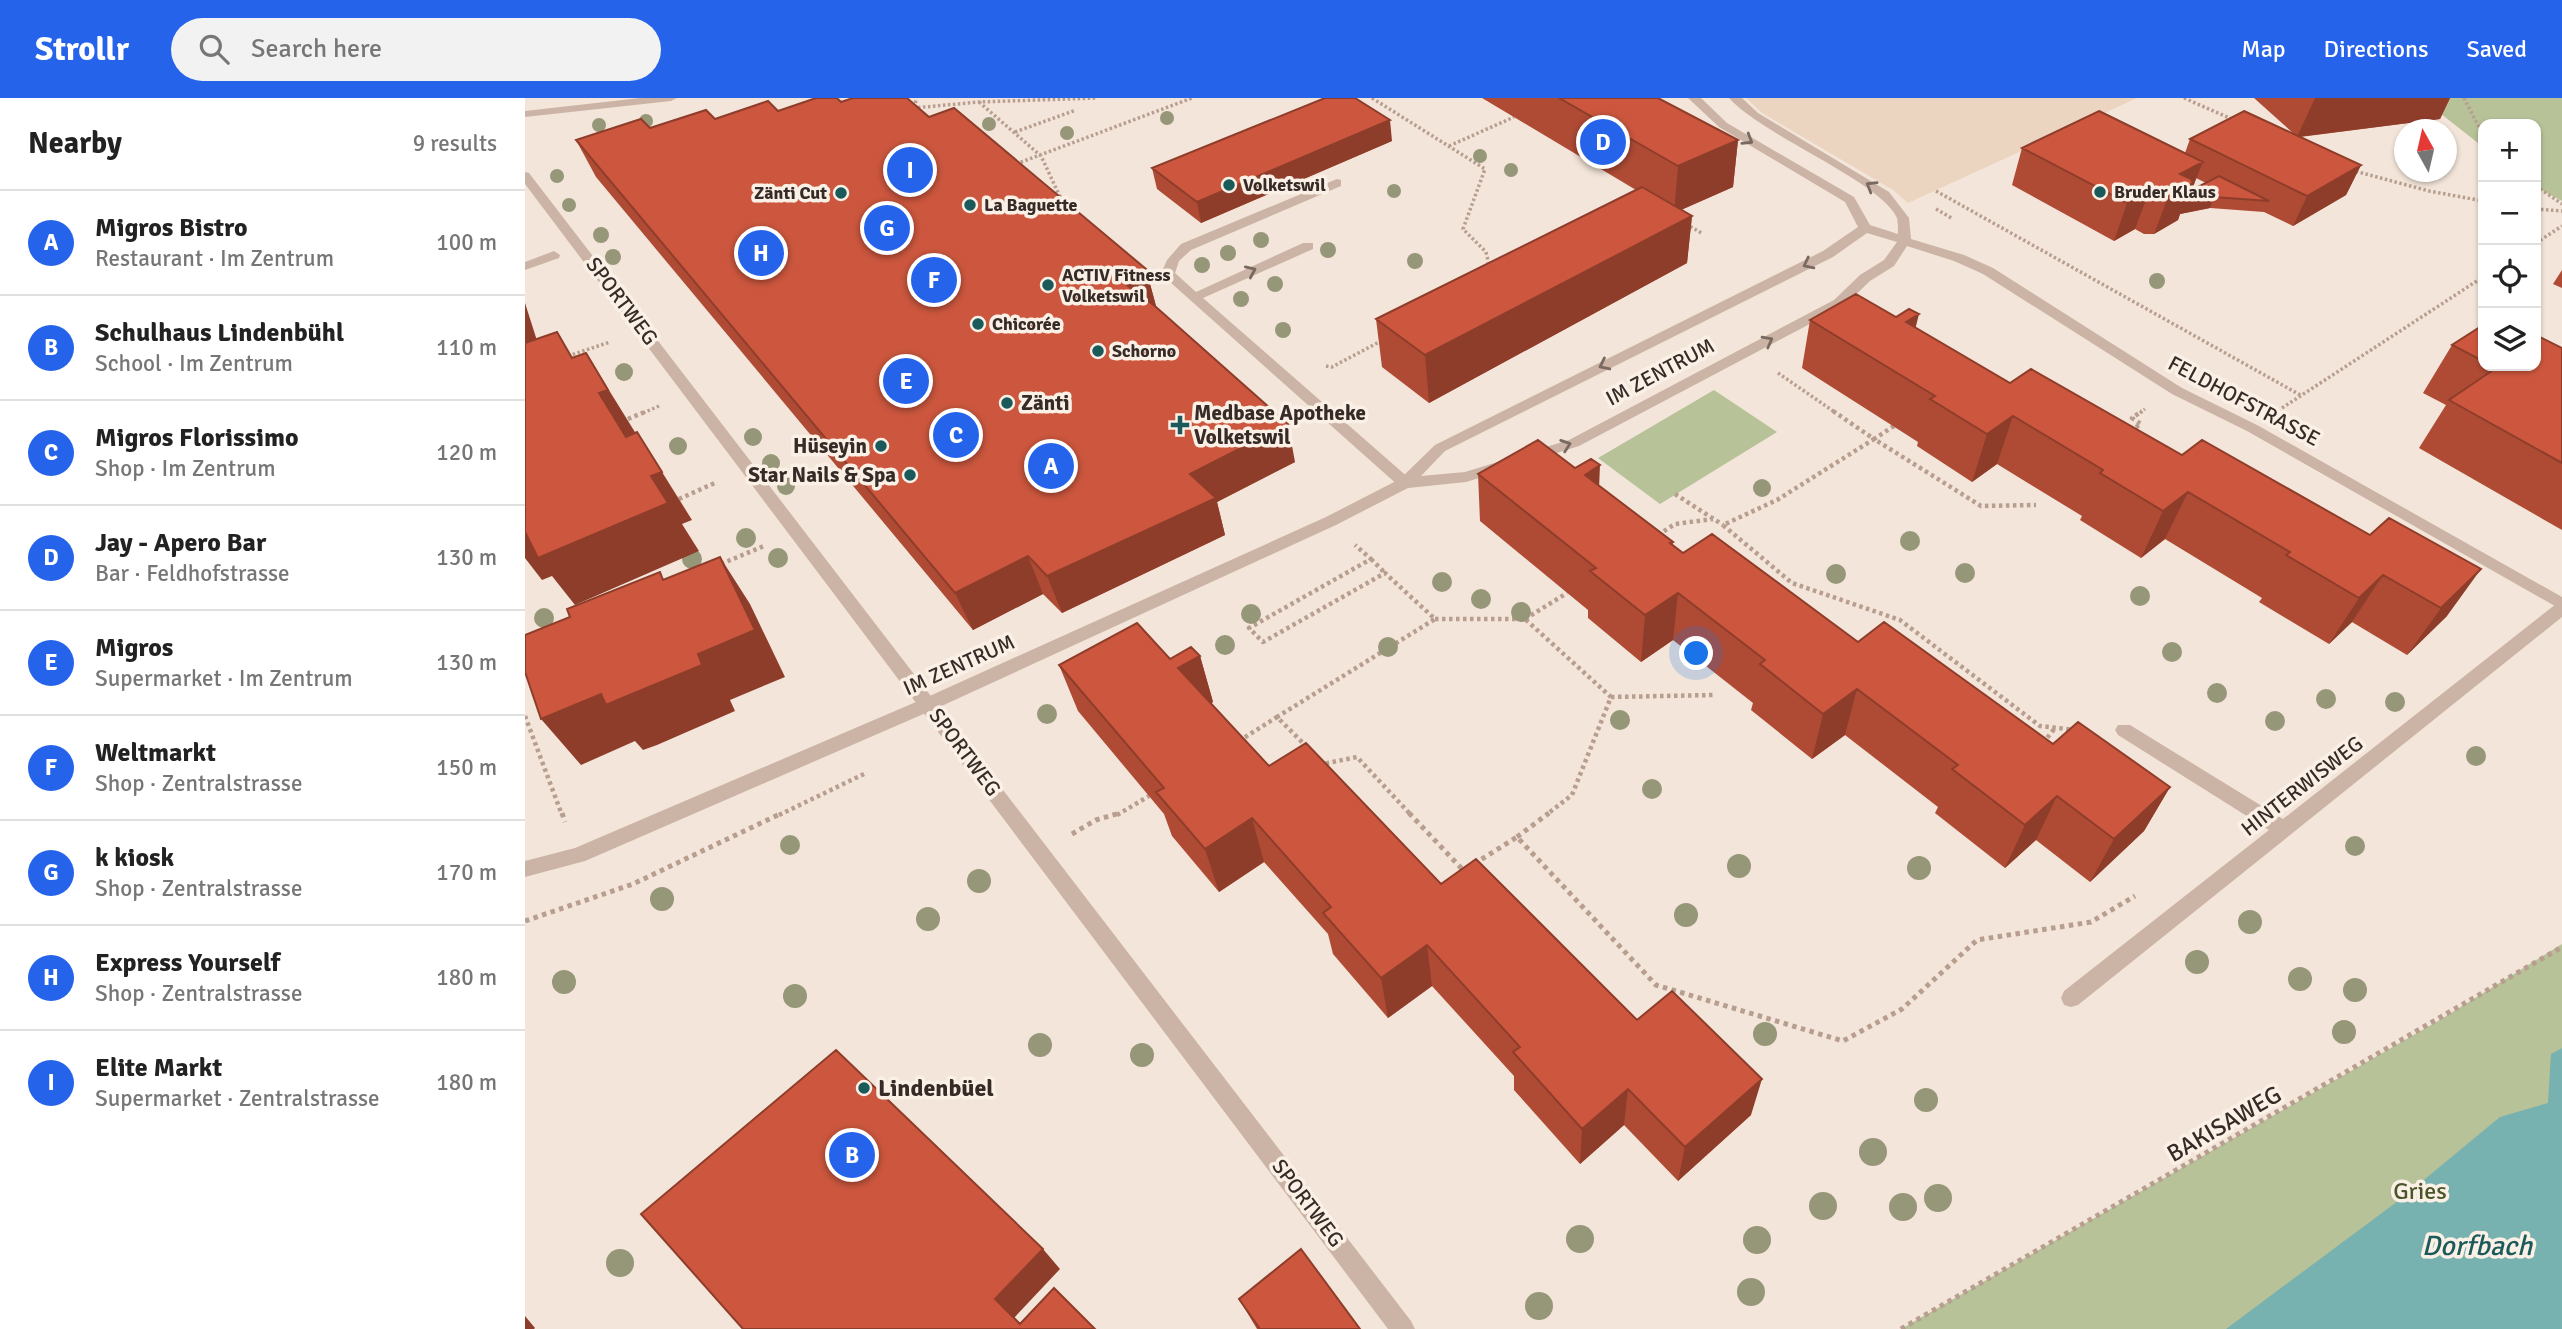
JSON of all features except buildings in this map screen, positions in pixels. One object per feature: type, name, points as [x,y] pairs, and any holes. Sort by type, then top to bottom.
[{"type":"street","points":[[525,114],[671,98]]},
{"type":"street","points":[[1694,98],[1723,125],[1850,200],[1865,228]]},
{"type":"street","points":[[1735,98],[1754,115],[1885,195],[1903,218],[1905,240]]},
{"type":"street","name":"SPORTWEG","points":[[525,176],[1403,1329]]},
{"type":"street","points":[[1337,183],[1186,247],[1173,260],[1168,274],[1405,483]]},
{"type":"street","name":"FELDHOFSTRASSE","points":[[1865,228],[1959,258],[1988,271],[2174,389],[2252,428],[2562,606]]},
{"type":"street","name":"IM ZENTRUM","points":[[525,869],[578,855],[929,704],[1331,521],[1405,483],[1440,448],[1828,254],[1865,228]]},
{"type":"street","name":"IM ZENTRUM","points":[[1405,483],[1466,477],[1574,443],[1839,303],[1865,278],[1889,263],[1905,240]]},
{"type":"street","points":[[1195,297],[1308,246]]},
{"type":"street","points":[[525,265],[554,256]]},
{"type":"street","name":"HINTERWISWEG","points":[[2071,998],[2562,606]]},
{"type":"street","points":[[2125,730],[2284,829]]},
{"type":"path","points":[[915,108],[916,98]]},
{"type":"path","points":[[901,109],[1031,99],[1097,98]]},
{"type":"path","points":[[1008,167],[1192,98]]},
{"type":"path","points":[[1372,98],[1485,169],[1463,229],[1486,253],[1490,263],[1486,276]]},
{"type":"path","points":[[2183,98],[2244,125]]},
{"type":"path","points":[[2464,98],[2478,125]]},
{"type":"path","points":[[979,102],[1041,156],[1065,209]]},
{"type":"path","points":[[1015,132],[1076,110]]},
{"type":"path","points":[[1448,146],[1514,117]]},
{"type":"path","points":[[2350,170],[2429,191],[2478,200]]},
{"type":"path","points":[[2541,189],[2562,204]]},
{"type":"path","points":[[1936,191],[2302,396]]},
{"type":"path","points":[[2541,209],[2562,211]]},
{"type":"path","points":[[1684,223],[1703,234]]},
{"type":"path","points":[[2541,240],[2562,226]]},
{"type":"path","points":[[2252,428],[2478,280]]},
{"type":"path","points":[[563,358],[643,330]]},
{"type":"path","points":[[1266,359],[1332,367],[1390,337]]},
{"type":"path","points":[[1769,367],[1874,439],[1981,506],[2036,505]]},
{"type":"path","points":[[2130,432],[2141,424],[2132,418],[2174,389]]},
{"type":"path","points":[[628,419],[661,405]]},
{"type":"path","points":[[1723,525],[1777,499],[1893,426]]},
{"type":"path","points":[[679,499],[729,477]]},
{"type":"path","points":[[1675,494],[1723,525],[1792,583],[1900,620],[2040,726],[2077,730]]},
{"type":"path","points":[[1655,537],[1675,524],[1713,519]]},
{"type":"path","points":[[713,567],[797,532]]},
{"type":"path","points":[[1352,542],[1435,620]]},
{"type":"path","points":[[1371,559],[1249,628],[1263,642],[1384,573]]},
{"type":"path","points":[[1234,744],[1435,620],[1525,620],[1567,593]]},
{"type":"path","points":[[1525,620],[1611,697],[1714,695]]},
{"type":"path","points":[[1888,628],[1900,620]]},
{"type":"path","points":[[1277,717],[1323,764],[1356,757],[1464,871],[1572,795],[1611,697]]},
{"type":"path","points":[[525,716],[578,855]]},
{"type":"path","points":[[2040,747],[2056,727]]},
{"type":"path","points":[[1041,852],[1097,820],[1113,817],[1149,796]]},
{"type":"path","points":[[1517,836],[1656,985],[1843,1041],[1902,1009],[1977,940],[2091,922],[2136,895]]},
{"type":"path","name":"BAKISAWEG","points":[[1901,1329],[2562,947]]},
{"type":"green space","points":[[2421,98],[2562,98],[2562,201],[2541,190],[2541,119],[2478,119],[2478,143],[2457,126],[2457,119],[2448,119]]},
{"type":"green space","points":[[1714,390],[1777,432],[1660,504],[1598,458]]},
{"type":"green space","name":"Gries","points":[[2562,944],[2562,1329],[1901,1329],[2438,1021]]},
{"type":"shaded area","points":[[1746,98],[2137,98],[1908,203],[1893,190],[1762,113]]},
{"type":"water","name":"Dorfbach","points":[[2562,1048],[2562,1329],[2226,1329],[2402,1198],[2500,1117],[2548,1103],[2551,1054]]},
{"type":"place","name":"Jay - Apero Bar","points":[[1603,142]]},
{"type":"place","name":"Elite Markt","points":[[910,170]]},
{"type":"place","name":"Volketswil","points":[[1229,185]]},
{"type":"place","name":"Bruder Klaus","points":[[2100,192]]},
{"type":"place","name":"Zänti Cut","points":[[841,193]]},
{"type":"place","name":"La Baguette","points":[[970,205]]},
{"type":"place","name":"k kiosk","points":[[887,228]]},
{"type":"place","name":"Express Yourself","points":[[761,253]]},
{"type":"place","name":"Weltmarkt","points":[[934,280]]},
{"type":"place","name":"ACTIV Fitness Volketswil","points":[[1048,285]]},
{"type":"place","name":"Chicorée","points":[[978,324]]},
{"type":"place","name":"Schorno","points":[[1098,351]]},
{"type":"place","name":"Migros","points":[[906,381]]},
{"type":"place","name":"Zänti","points":[[1007,403]]},
{"type":"place","name":"Medbase Apotheke Volketswil","points":[[1180,425]]},
{"type":"place","name":"Migros Florissimo","points":[[956,435]]},
{"type":"place","name":"Hüseyin","points":[[881,446]]},
{"type":"place","name":"Migros Bistro","points":[[1051,466]]},
{"type":"place","name":"Star Nails & Spa","points":[[910,475]]},
{"type":"place","name":"Lindenbüel","points":[[864,1088]]},
{"type":"place","name":"Schulhaus Lindenbühl","points":[[852,1155]]}]
